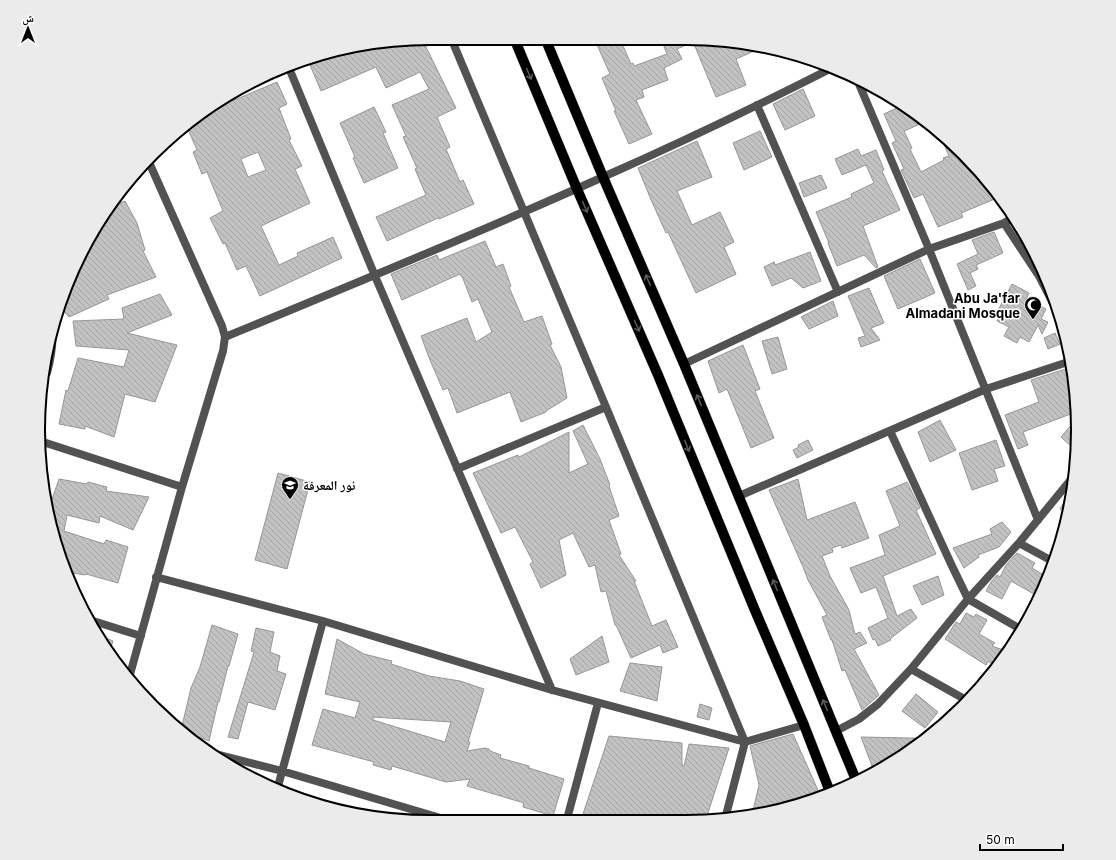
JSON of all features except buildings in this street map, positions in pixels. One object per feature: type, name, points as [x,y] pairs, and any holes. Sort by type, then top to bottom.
[{"type":"main road","points":[[517,45],[577,189],[658,375],[804,725],[828,788]]},
{"type":"main road","points":[[548,45],[684,364],[854,776]]},
{"type":"street","points":[[454,45],[606,406],[745,742],[727,813]]},
{"type":"street","points":[[290,71],[375,276],[552,690]]},
{"type":"street","points":[[225,337],[375,276],[577,189],[826,71]]},
{"type":"street","points":[[860,87],[929,249],[1038,520]]},
{"type":"street","points":[[757,105],[838,292]]},
{"type":"street","points":[[131,671],[156,577],[223,351],[225,337],[222,326],[151,166]]},
{"type":"street","points":[[684,364],[929,249],[1009,220]]},
{"type":"street","points":[[1004,223],[1038,274]]},
{"type":"street","points":[[739,496],[986,389],[1065,363]]},
{"type":"street","points":[[457,469],[606,406]]},
{"type":"street","points":[[890,430],[968,599],[1016,627]]},
{"type":"street","points":[[46,443],[182,487]]},
{"type":"street","points":[[836,731],[859,719],[878,704],[911,669],[968,599],[1038,520],[1067,484]]},
{"type":"street","points":[[1018,543],[1049,559]]},
{"type":"street","points":[[156,577],[323,621],[552,690],[745,742],[804,725]]},
{"type":"street","points":[[279,784],[323,621]]},
{"type":"street","points":[[97,622],[141,636]]},
{"type":"street","points":[[911,669],[962,698]]},
{"type":"street","points":[[567,815],[598,703]]},
{"type":"street","points":[[227,757],[282,771],[428,815]]},
{"type":"place","name":"Abu Ja'far Almadani Mosque","points":[[1033,320]]},
{"type":"place","name":"نور المعرفة","points":[[290,500]]}]
